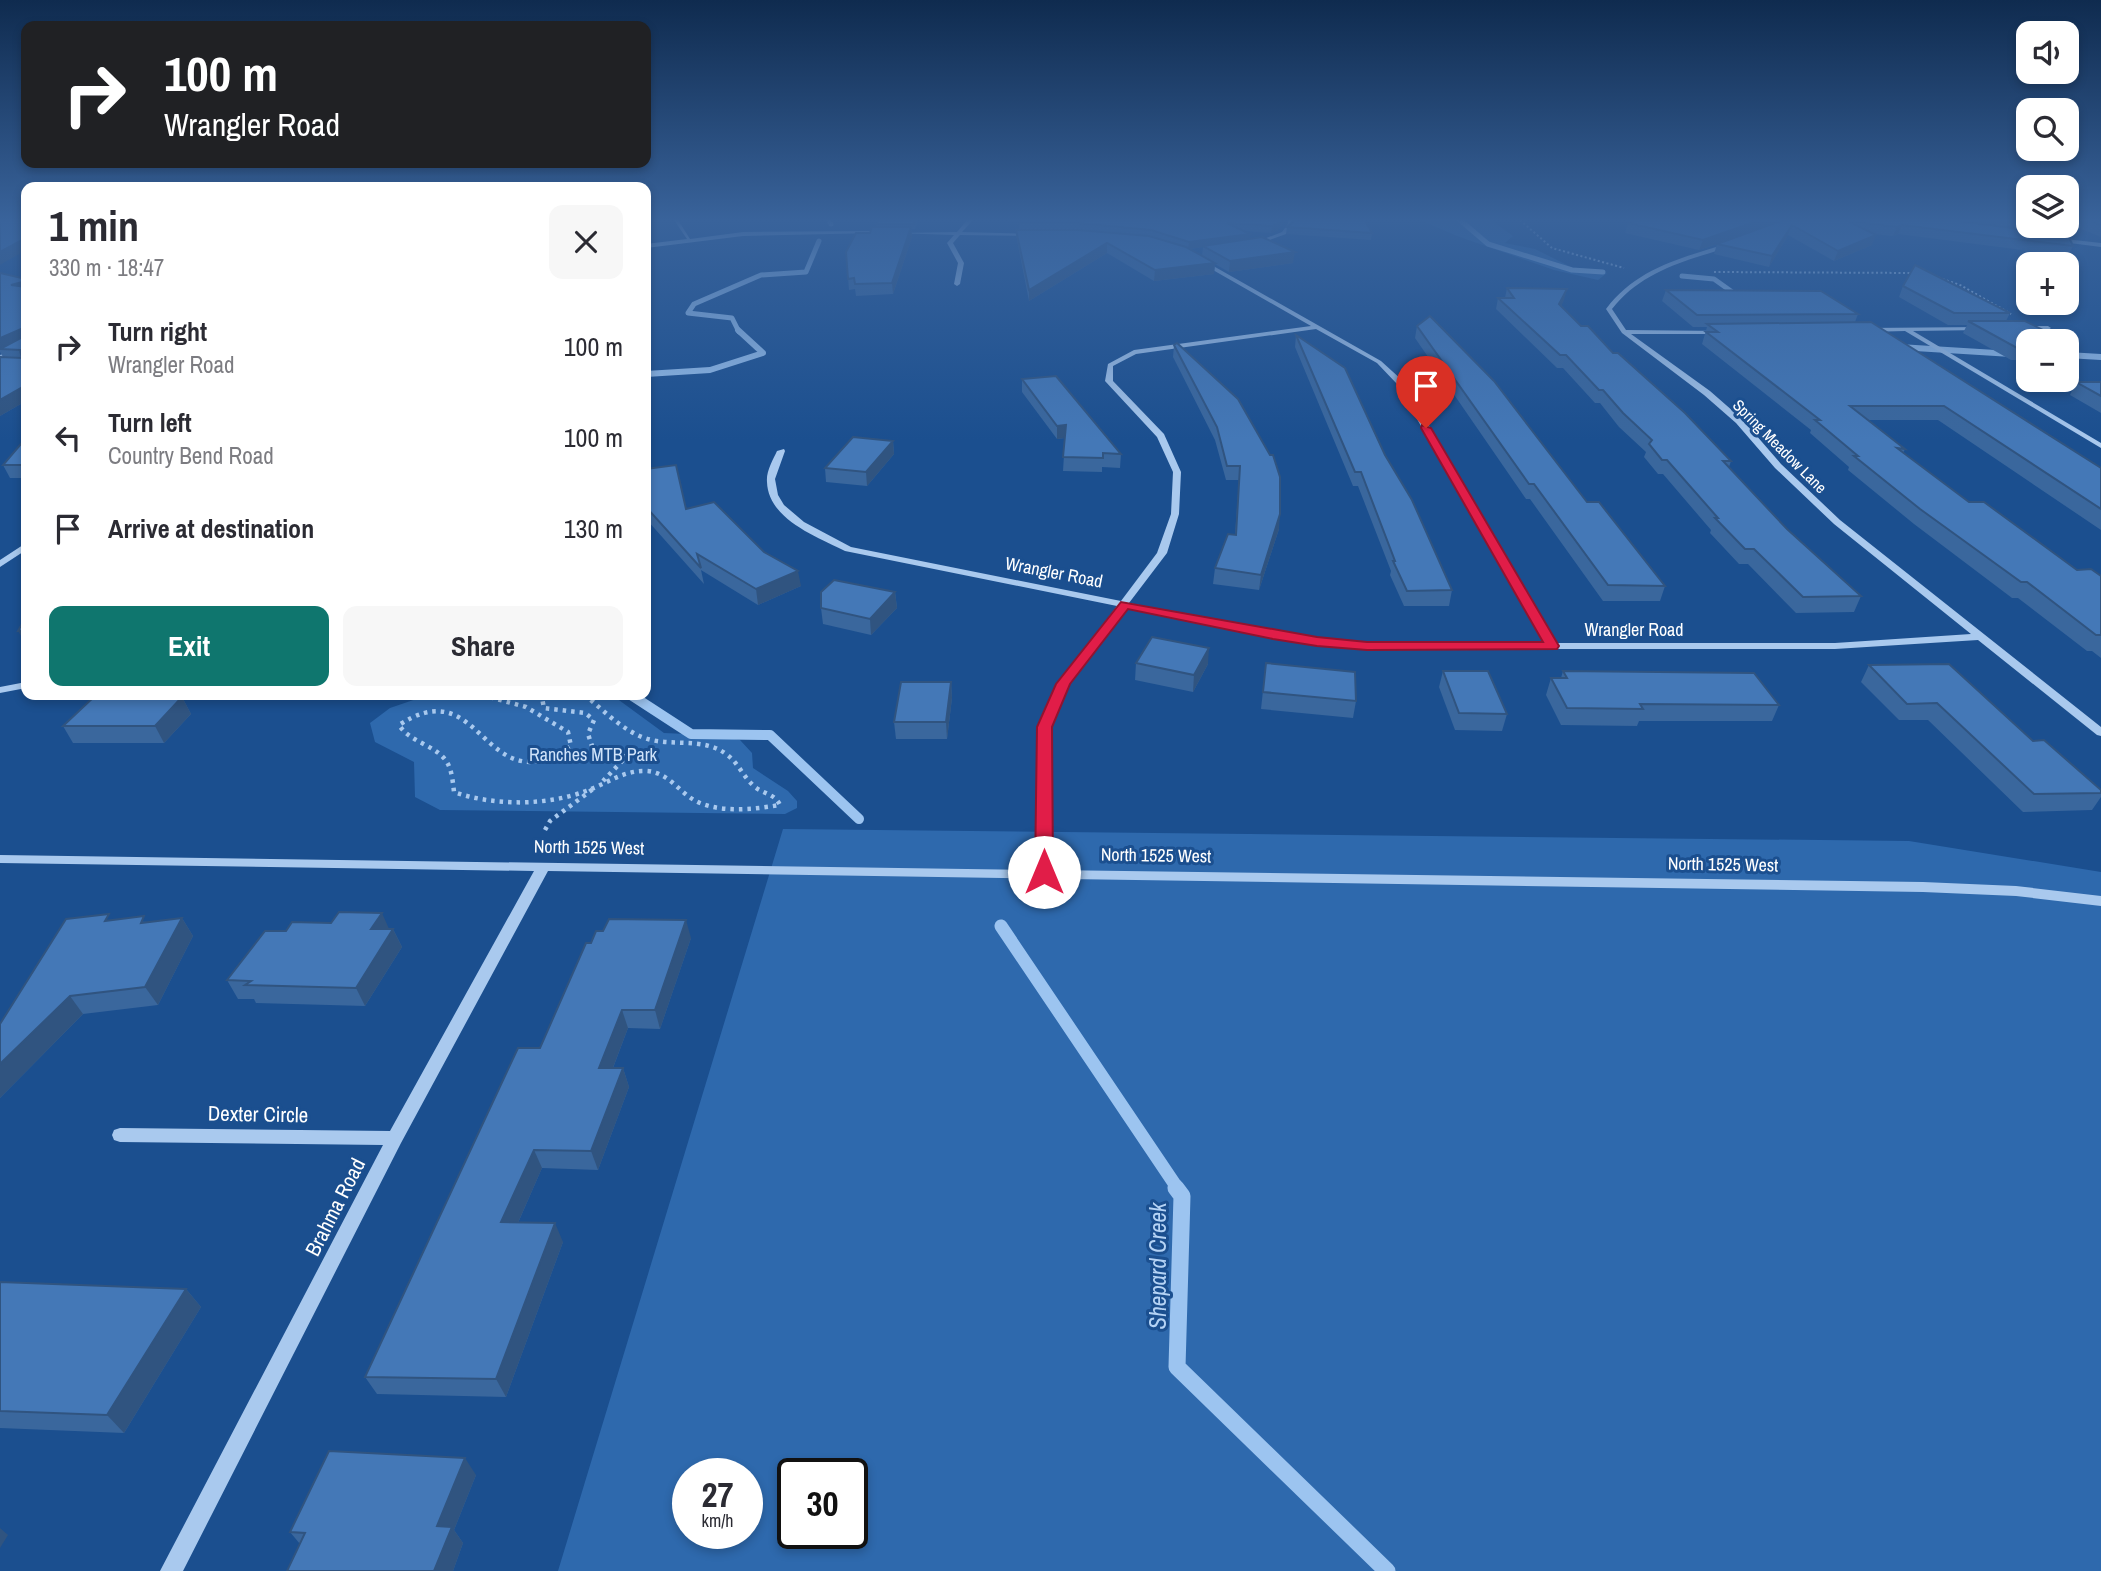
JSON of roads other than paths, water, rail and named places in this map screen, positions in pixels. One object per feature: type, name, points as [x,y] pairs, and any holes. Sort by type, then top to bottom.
[{"type":"street","points":[[1258,293],[1379,362],[1400,383],[1552,646]]},
{"type":"street","points":[[1623,293],[1609,309],[1624,332],[1735,332]]},
{"type":"street","points":[[1044,872],[1045,727],[1063,684],[1162,553],[1175,514],[1177,472],[1161,436],[1109,381],[1110,365],[1134,352],[1318,327]]},
{"type":"street","points":[[1903,328],[1931,342],[2101,446]]},
{"type":"street","points":[[1853,330],[1985,328]]},
{"type":"street","points":[[2011,328],[2048,328]]},
{"type":"street","name":"Spring Meadow Lane","points":[[1624,332],[1707,393],[1739,421],[1778,467],[1837,522],[2101,733]]},
{"type":"street","points":[[0,358],[21,348]]},
{"type":"street","name":"Wrangler Road","points":[[781,451],[770,481],[779,506],[806,527],[848,548],[1317,642],[1367,646],[1835,646],[1980,637]]},
{"type":"street","points":[[0,564],[21,549]]},
{"type":"street","points":[[0,690],[21,686]]},
{"type":"street","name":"North 1525 West","points":[[0,859],[1044,872],[1969,888],[2101,901]]},
{"type":"street","name":"Brahma Road","points":[[171,1571],[396,1139],[544,866]]},
{"type":"street","name":"Dexter Circle","points":[[120,1135],[396,1139]]},
{"type":"waterway","name":"Shepard Creek","points":[[719,293],[694,304],[688,313],[732,318],[738,330]]},
{"type":"waterway","name":"Shepard Creek","points":[[651,374],[710,370],[763,353],[738,330]]},
{"type":"waterway","points":[[1899,347],[2016,354]]},
{"type":"waterway","points":[[2079,356],[2101,357]]},
{"type":"waterway","name":"Shepard Creek","points":[[639,700],[691,734],[770,735],[859,819]]},
{"type":"waterway","name":"Shepard Creek","points":[[1001,926],[1178,1189]]},
{"type":"waterway","name":"Shepard Creek","points":[[1176,1188],[1182,1196],[1177,1367],[1387,1571]]},
{"type":"park label","name":"Ranches MTB Park","points":[[593,754]]}]
